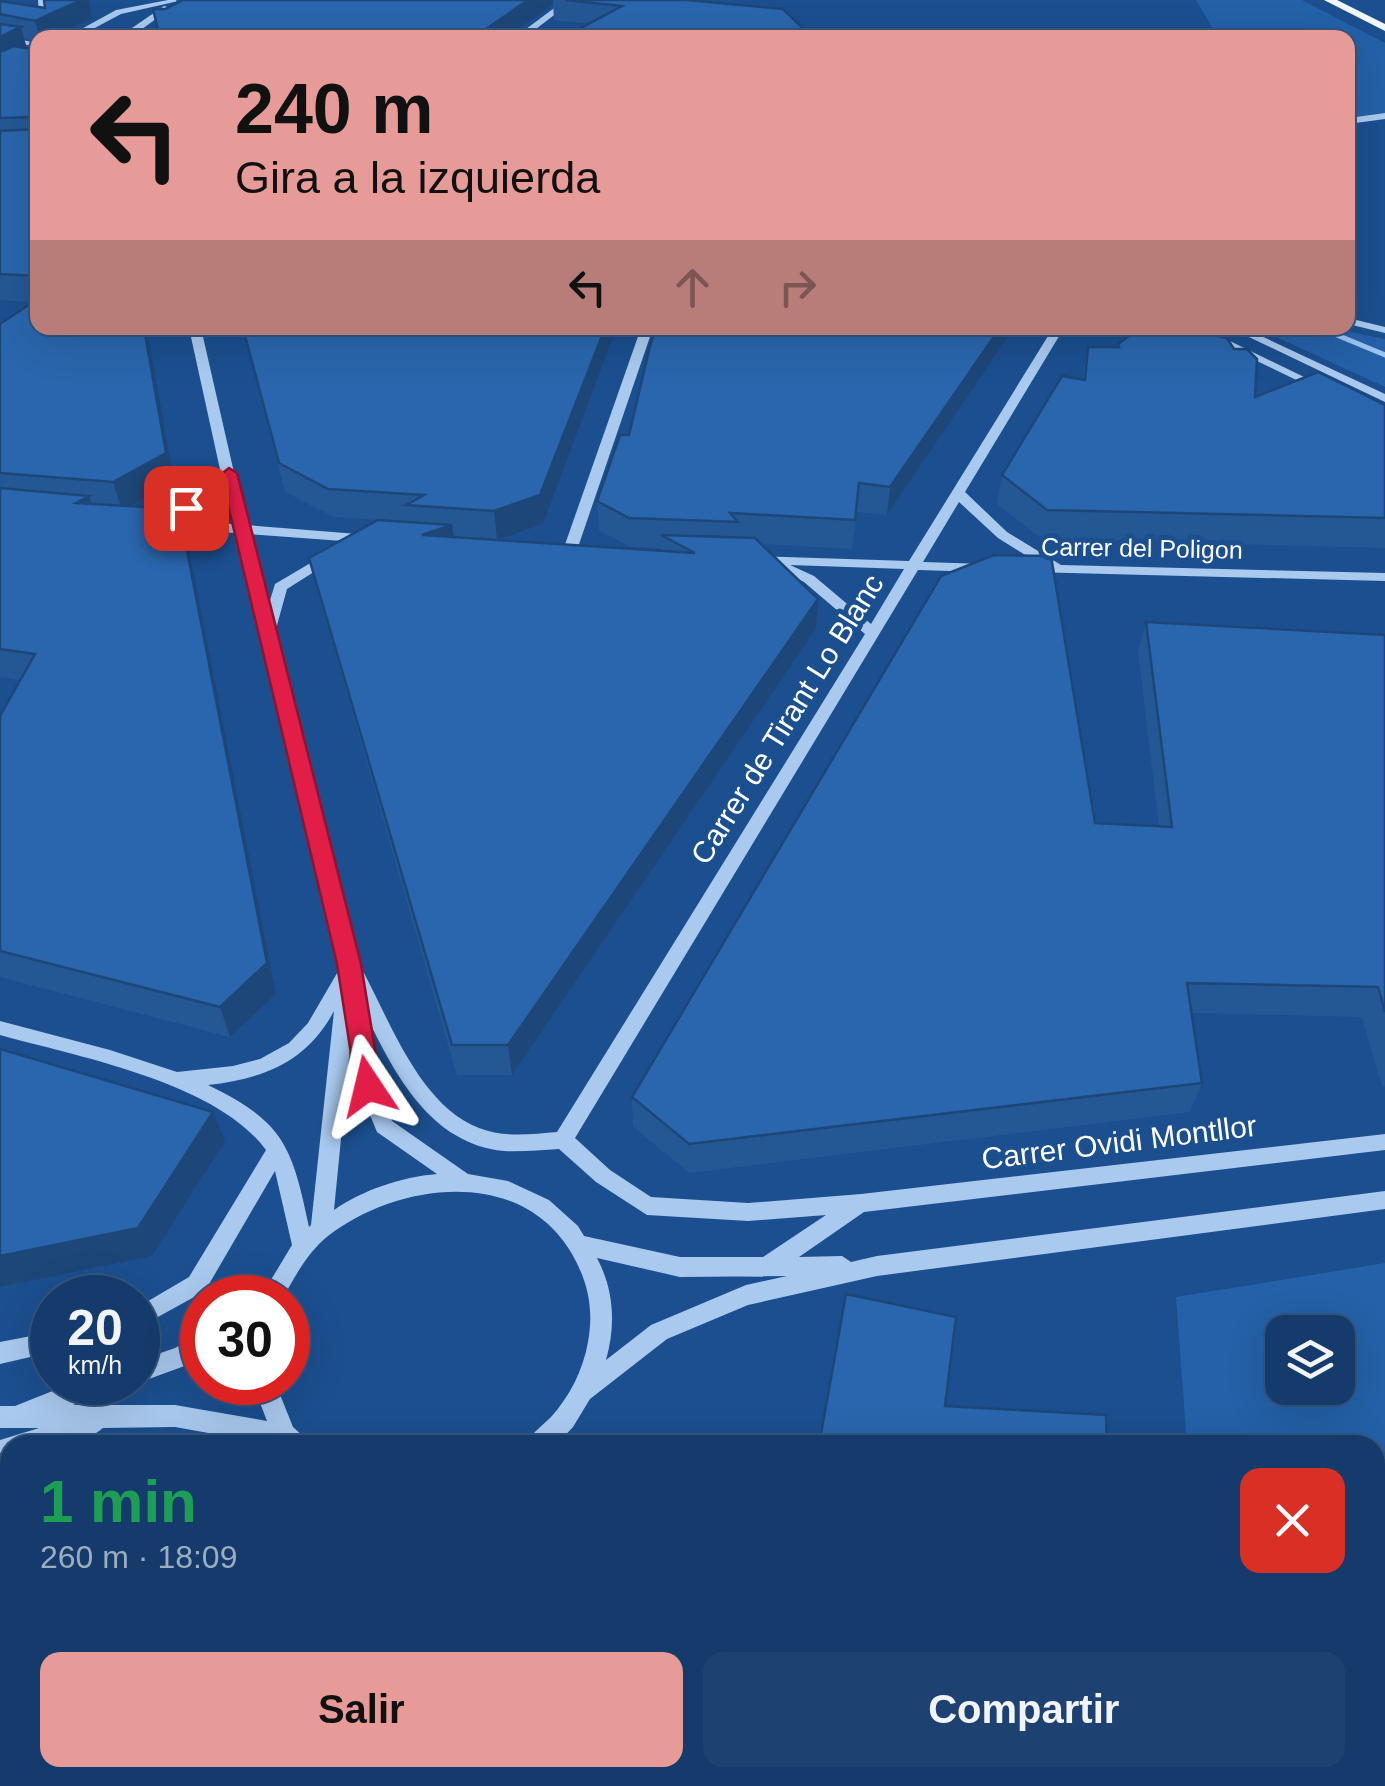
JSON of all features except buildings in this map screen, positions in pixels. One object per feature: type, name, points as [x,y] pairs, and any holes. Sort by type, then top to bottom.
[{"type":"main road","points":[[1329,0],[1385,28]]},
{"type":"main road","points":[[1354,0],[1385,15]]},
{"type":"street","points":[[0,16],[37,22],[43,19],[42,0]]},
{"type":"street","points":[[110,0],[114,14]]},
{"type":"street","points":[[84,30],[128,4],[180,0]]},
{"type":"street","points":[[139,30],[146,20],[180,0]]},
{"type":"street","points":[[529,30],[570,0]]},
{"type":"street","points":[[128,4],[135,30]]},
{"type":"street","points":[[0,38],[30,44]]},
{"type":"street","points":[[24,59],[30,56]]},
{"type":"street","points":[[1355,119],[1385,116]]},
{"type":"street","points":[[1355,323],[1385,330]]},
{"type":"street","points":[[197,335],[240,530],[349,964],[368,1086],[384,1126],[461,1180]]},
{"type":"street","points":[[570,553],[646,335]]},
{"type":"street","name":"Carrer de Tirant Lo Blanc","points":[[563,1140],[1054,335]]},
{"type":"street","points":[[1210,335],[1332,394]]},
{"type":"street","points":[[1251,335],[1385,398]]},
{"type":"street","points":[[229,473],[210,493],[186,508],[140,519],[381,540],[338,553],[280,587],[268,638]]},
{"type":"street","points":[[958,492],[976,516],[1014,546],[1061,569]]},
{"type":"street","points":[[551,551],[589,554]]},
{"type":"street","name":"Carrer del Poligon","points":[[748,560],[1385,576]]},
{"type":"street","points":[[768,560],[809,579],[873,633]]},
{"type":"street","points":[[349,964],[400,1067],[449,1122],[497,1142],[563,1140]]},
{"type":"street","points":[[180,1079],[250,1072],[281,1058],[309,1035],[349,964]]},
{"type":"street","points":[[321,1230],[349,964]]},
{"type":"street","points":[[0,1028],[180,1079],[256,1120],[278,1148],[302,1248]]},
{"type":"street","name":"Carrer Ovidi Montllor","points":[[563,1140],[602,1176],[648,1206],[748,1212],[861,1203],[1385,1142]]},
{"type":"street","points":[[160,1305],[197,1284],[278,1148]]},
{"type":"street","points":[[284,1275],[302,1248],[321,1230],[364,1201],[412,1184],[461,1180],[509,1188],[551,1210],[582,1244],[600,1289],[602,1339],[585,1390]]},
{"type":"street","points":[[551,1435],[585,1390],[660,1332],[746,1295],[877,1266],[1385,1200]]},
{"type":"street","name":"Carrer Ovidi Montllor","points":[[767,1266],[861,1203]]},
{"type":"street","points":[[582,1244],[680,1267],[877,1266]]},
{"type":"street","points":[[0,1353],[30,1347]]},
{"type":"street","points":[[3,1418],[41,1405]]},
{"type":"street","points":[[274,1405],[288,1435]]},
{"type":"street","points":[[53,1435],[115,1416]]},
{"type":"street","points":[[3,1418],[174,1416],[266,1435]]},
{"type":"shaded area","points":[[1196,0],[1302,0],[1385,43],[1385,113],[1355,116],[1355,30],[1214,30]]},
{"type":"shaded area","points":[[1355,333],[1385,339],[1385,387],[1272,335]]},
{"type":"shaded area","points":[[1385,1263],[1385,1435],[1186,1435],[1176,1297]]},
{"type":"waterway","points":[[1337,335],[1385,355]]},
{"type":"route","points":[[186,508],[210,493],[229,473],[349,964],[368,1086]]}]
